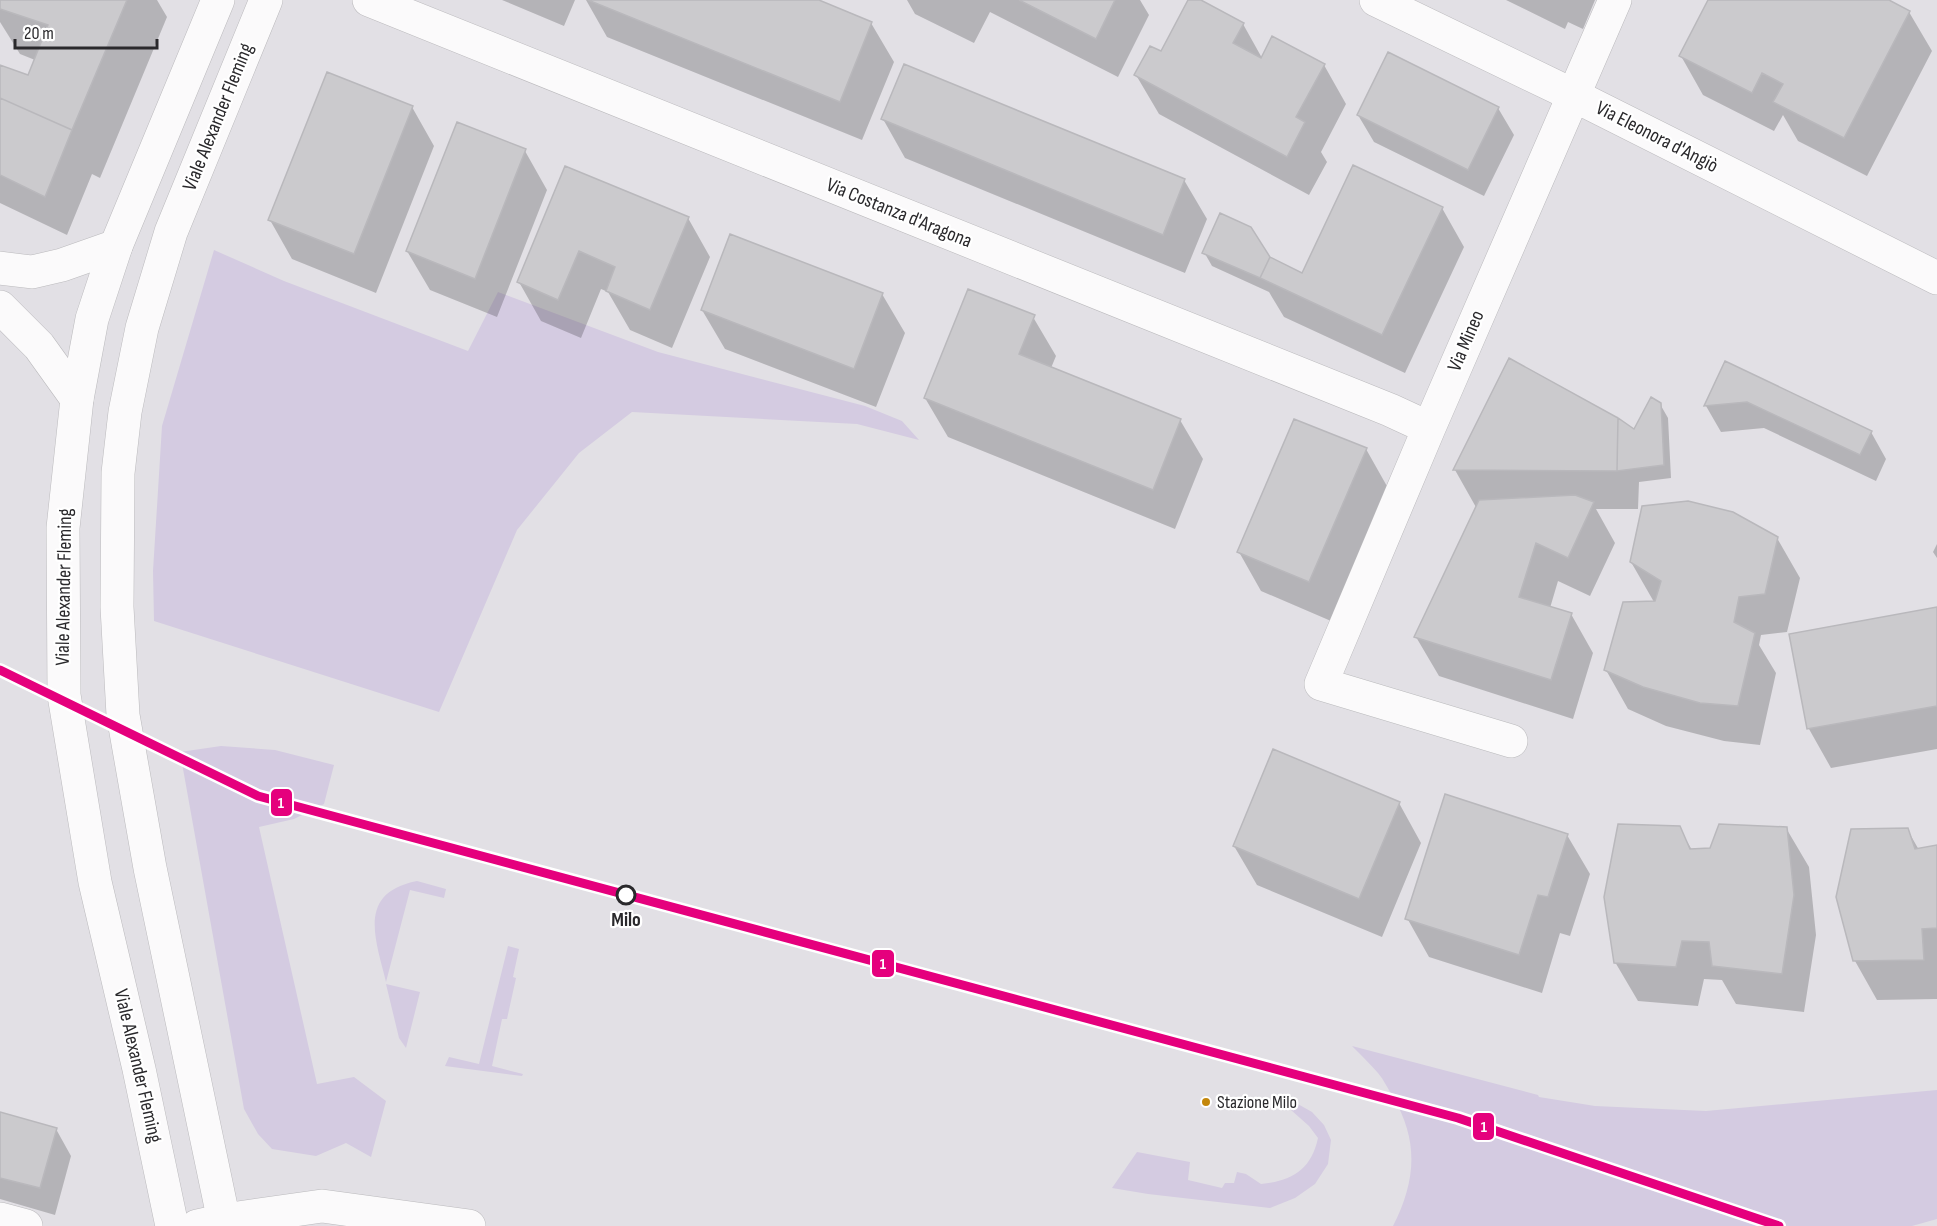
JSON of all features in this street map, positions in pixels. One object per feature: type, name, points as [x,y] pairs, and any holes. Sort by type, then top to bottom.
[{"type":"street","name":"Viale Alexander Fleming","points":[[172,1226],[139,1069],[95,882],[64,695],[63,528],[77,399],[92,319],[116,246],[218,0]]},
{"type":"street","name":"Viale Alexander Fleming","points":[[216,1224],[123,715],[118,617],[118,472],[125,412],[142,328],[171,232],[266,0]]},
{"type":"street","name":"Via Costanza d'Aragona","points":[[369,0],[1390,410],[1429,428]]},
{"type":"street","name":"Via Eleonora d'Angiò","points":[[1376,0],[1573,95],[1937,278]]},
{"type":"street","name":"Via Mineo","points":[[1511,741],[1321,684],[1429,428],[1615,0]]},
{"type":"street","points":[[0,268],[32,272],[62,265],[116,246]]},
{"type":"street","points":[[0,307],[39,346],[77,399]]},
{"type":"street","points":[[216,1224],[322,1206],[469,1226]]},
{"type":"street","points":[[0,1219],[26,1226]]},
{"type":"shaded area","points":[[214,250],[284,281],[468,351],[498,292],[658,352],[865,406],[902,421],[919,440],[857,424],[632,412],[579,453],[517,530],[439,712],[154,621],[153,571],[162,426]]},
{"type":"shaded area","points":[[221,746],[275,750],[334,765],[324,804],[294,819],[259,827],[317,1084],[354,1077],[386,1101],[371,1157],[346,1143],[316,1156],[272,1149],[258,1134],[244,1109],[180,752]]},
{"type":"shaded area","points":[[417,881],[446,889],[444,898],[410,890],[386,982],[375,935],[378,907],[385,896],[398,887]]},
{"type":"shaded area","points":[[508,946],[519,949],[513,977],[516,978],[507,1019],[502,1019],[492,1066],[523,1074],[522,1076],[445,1066],[449,1057],[479,1064]]},
{"type":"shaded area","points":[[386,984],[420,992],[406,1048],[399,1038]]},
{"type":"shaded area","points":[[1352,1046],[1539,1097],[1595,1106],[1706,1111],[1937,1090],[1937,1219],[1912,1226],[1393,1226],[1401,1209],[1410,1177],[1410,1145],[1407,1129],[1382,1079]]},
{"type":"shaded area","points":[[1296,1103],[1312,1112],[1324,1125],[1331,1140],[1328,1164],[1315,1184],[1295,1198],[1270,1208],[1112,1188],[1137,1152],[1190,1162],[1188,1180],[1222,1188],[1225,1183],[1234,1183],[1237,1172],[1246,1174],[1261,1184],[1291,1177],[1305,1166],[1315,1149],[1318,1138],[1309,1126],[1291,1110]]},
{"type":"building","points":[[0,0],[127,0],[72,130],[0,98],[0,65],[28,75],[48,25],[0,9]]},
{"type":"building","points":[[588,0],[819,0],[872,22],[840,102]]},
{"type":"building","points":[[1019,0],[1115,0],[1096,39]]},
{"type":"building","points":[[1188,0],[1201,0],[1244,23],[1233,43],[1261,58],[1272,36],[1325,64],[1296,117],[1305,122],[1287,157],[1134,75],[1150,46],[1161,51]]},
{"type":"building","points":[[1708,0],[1889,0],[1910,11],[1844,138],[1773,102],[1783,84],[1762,73],[1752,93],[1679,56]]},
{"type":"building","points":[[1388,52],[1499,107],[1468,170],[1357,115]]},
{"type":"building","points":[[904,64],[1185,179],[1163,235],[881,119]]},
{"type":"building","points":[[327,72],[413,106],[354,254],[268,220]]},
{"type":"building","points":[[0,98],[72,130],[45,197],[0,175]]},
{"type":"building","points":[[457,122],[526,149],[475,279],[406,251]]},
{"type":"building","points":[[1353,165],[1443,207],[1382,335],[1260,278],[1270,257],[1302,273]]},
{"type":"building","points":[[565,166],[689,217],[650,310],[606,291],[615,267],[579,251],[558,300],[517,282]]},
{"type":"building","points":[[1220,213],[1251,227],[1270,257],[1260,278],[1202,253]]},
{"type":"building","points":[[730,234],[883,293],[854,369],[701,310]]},
{"type":"building","points":[[968,289],[1035,315],[1019,354],[1181,419],[1153,490],[924,398]]},
{"type":"building","points":[[1509,358],[1618,418],[1617,471],[1453,470]]},
{"type":"building","points":[[1725,361],[1872,431],[1860,455],[1747,402],[1704,406]]},
{"type":"building","points":[[1651,397],[1661,403],[1664,465],[1617,471],[1618,418],[1634,429]]},
{"type":"building","points":[[1294,419],[1367,448],[1309,582],[1237,552]]},
{"type":"building","points":[[1575,495],[1594,502],[1568,558],[1536,543],[1519,597],[1572,613],[1551,680],[1414,637],[1479,500]]},
{"type":"building","points":[[1688,501],[1733,512],[1778,537],[1765,594],[1739,597],[1734,622],[1755,633],[1738,706],[1700,703],[1643,687],[1604,670],[1623,602],[1655,601],[1661,581],[1630,562],[1642,506]]},
{"type":"building","points":[[1937,607],[1937,706],[1807,729],[1789,634]]},
{"type":"building","points":[[1273,749],[1400,802],[1359,899],[1233,846]]},
{"type":"building","points":[[1445,794],[1568,834],[1548,897],[1538,895],[1519,955],[1405,919]]},
{"type":"building","points":[[1618,824],[1680,826],[1690,849],[1710,848],[1719,824],[1787,827],[1794,895],[1782,974],[1712,966],[1709,942],[1682,941],[1676,967],[1614,963],[1604,897]]},
{"type":"building","points":[[1908,828],[1915,849],[1937,845],[1937,928],[1922,929],[1924,960],[1853,961],[1836,897],[1851,829]]},
{"type":"building","points":[[0,1112],[57,1128],[40,1188],[0,1178]]},
{"type":"transit line","name":"1","points":[[0,670],[258,796],[1458,1118],[1779,1226]]},
{"type":"place","name":"Milo","points":[[626,895]]},
{"type":"place","name":"Stazione Milo","points":[[1206,1102]]}]
